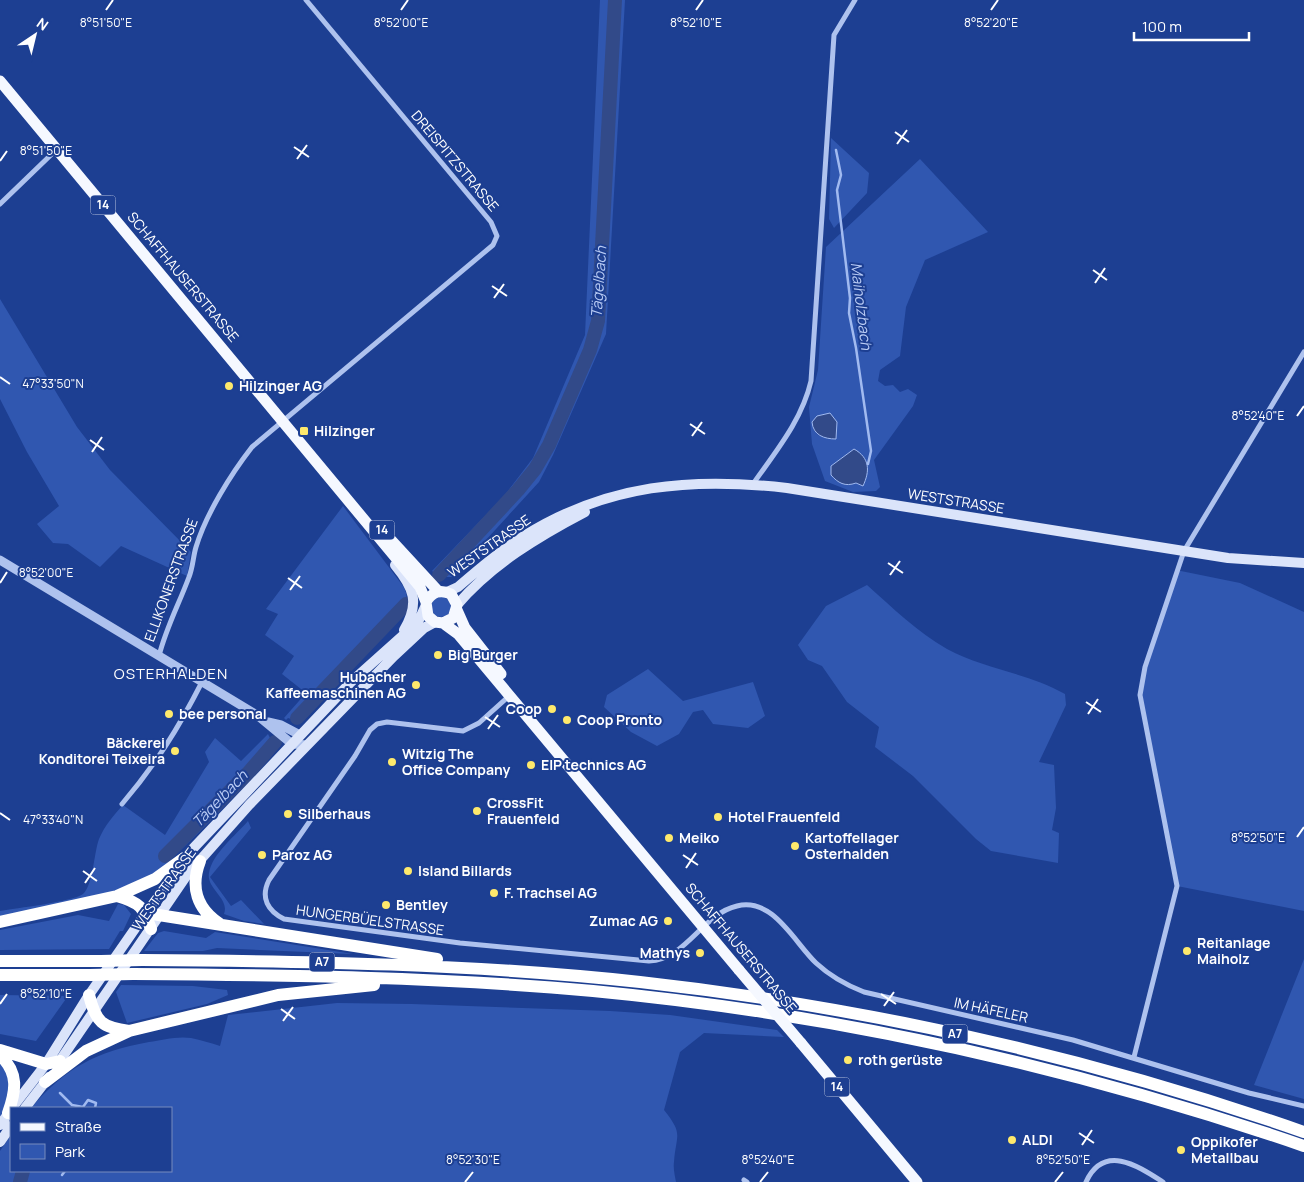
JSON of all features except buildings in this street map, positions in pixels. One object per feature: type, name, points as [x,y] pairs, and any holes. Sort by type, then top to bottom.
[{"type":"highway","points":[[0,922],[117,896],[151,882],[184,858]]},
{"type":"highway","points":[[200,861],[195,879],[197,898],[206,912],[222,926]]},
{"type":"highway","name":"A7","points":[[117,896],[135,902],[146,913],[160,917],[502,970]]},
{"type":"highway","points":[[146,913],[152,929]]},
{"type":"highway","name":"A7","points":[[0,961],[328,962],[502,970],[698,989],[886,1019],[989,1041],[1100,1069],[1194,1096],[1304,1132]]},
{"type":"highway","name":"A7","points":[[0,975],[133,974],[431,980],[533,986],[669,999],[806,1018],[986,1054],[1102,1083],[1304,1146]]},
{"type":"highway","name":"A7","points":[[45,1082],[86,1051],[130,1031],[226,1006],[287,993],[431,980]]},
{"type":"highway","points":[[89,995],[93,1013]]},
{"type":"highway","name":"A7","points":[[93,1013],[106,1026],[130,1031]]},
{"type":"highway","points":[[0,1050],[46,1064],[60,1061]]},
{"type":"highway","points":[[0,1055],[10,1066],[15,1081],[16,1093],[12,1107]]},
{"type":"main road","name":"SCHAFFHAUSERSTRASSE","points":[[0,81],[420,587],[426,604]]},
{"type":"main road","name":"SCHAFFHAUSERSTRASSE","points":[[324,470],[442,592]]},
{"type":"main road","name":"WESTSTRASSE","points":[[442,592],[458,587],[504,550],[546,523],[568,513],[635,491],[671,485],[720,482],[753,484],[1184,552],[1255,561],[1304,564]]},
{"type":"main road","name":"WESTSTRASSE","points":[[457,608],[490,574],[528,545],[604,501]]},
{"type":"main road","name":"WESTSTRASSE","points":[[354,508],[364,528],[402,574],[412,592],[414,605],[411,618],[398,639]]},
{"type":"main road","points":[[442,592],[454,597],[457,608],[452,618],[439,622],[428,616],[426,604],[433,593],[442,592]]},
{"type":"main road","name":"WESTSTRASSE","points":[[13,1107],[46,1064],[89,995],[184,858],[290,742],[351,682],[418,622],[426,604]]},
{"type":"main road","name":"SCHAFFHAUSERSTRASSE","points":[[457,608],[465,628],[542,733]]},
{"type":"main road","name":"SCHAFFHAUSERSTRASSE","points":[[439,622],[458,634],[917,1182]]},
{"type":"main road","name":"WESTSTRASSE","points":[[26,1107],[152,929],[187,875],[239,816],[404,646],[424,628],[439,622]]},
{"type":"main road","name":"WESTSTRASSE","points":[[0,1125],[10,1111]]},
{"type":"main road","points":[[0,1142],[10,1127]]},
{"type":"street","name":"DREISPITZSTRASSE","points":[[283,420],[493,245],[497,236],[491,222],[306,0]]},
{"type":"street","points":[[753,484],[797,421],[806,401],[811,380],[834,35],[855,0]]},
{"type":"street","points":[[0,204],[57,149]]},
{"type":"street","points":[[1134,1057],[1177,886],[1140,695],[1145,667],[1184,552],[1304,352]]},
{"type":"street","name":"ELLIKONERSTRASSE","points":[[159,656],[165,632],[190,575],[196,548],[203,529],[238,464],[252,447],[283,420]]},
{"type":"street","name":"ELLIKONERSTRASSE","points":[[0,560],[159,656],[201,684],[279,728],[298,734]]},
{"type":"street","points":[[122,804],[161,755],[179,727],[201,684]]},
{"type":"street","name":"HUNGERBÜELSTRASSE","points":[[509,696],[479,723],[464,730],[387,722],[377,724],[370,730],[269,880],[264,895],[268,907],[274,914],[284,919],[303,922],[460,943],[649,961],[667,958],[704,928]]},
{"type":"street","name":"ELLIKONERSTRASSE","points":[[279,728],[290,742]]},
{"type":"street","points":[[290,742],[307,745]]},
{"type":"street","name":"IM HÄFELER","points":[[704,928],[731,907],[742,905],[759,907],[772,915],[824,969],[842,982],[864,992],[1073,1040],[1248,1093],[1304,1106]]},
{"type":"street","points":[[1086,1182],[1096,1168],[1104,1163],[1120,1160],[1138,1166],[1163,1182]]},
{"type":"green space","points":[[600,0],[625,0],[606,334],[553,455],[539,482],[452,577],[440,577],[432,571],[504,496],[533,458],[585,335]]},
{"type":"green space","points":[[831,138],[869,173],[867,193],[834,228],[829,219]]},
{"type":"green space","points":[[920,159],[988,232],[925,260],[906,307],[900,356],[880,370],[878,381],[885,386],[893,385],[900,392],[908,389],[917,395],[913,406],[874,460],[880,487],[876,491],[853,492],[825,481],[812,444],[809,407],[818,370],[826,247]],"holes":[[[817,416],[824,416],[837,422],[835,439],[818,435],[813,429]],[[854,449],[863,486],[831,466]]]},
{"type":"green space","points":[[0,299],[77,427],[110,470],[191,552],[187,576],[121,546],[100,567],[68,544],[53,543],[37,524],[59,506],[27,452],[0,399]]},
{"type":"green space","points":[[343,506],[403,586],[406,597],[401,606],[405,613],[304,720],[300,722],[288,718],[286,720],[284,718],[306,693],[282,674],[294,656],[265,635],[278,614],[266,609]]},
{"type":"green space","points":[[1176,570],[1240,583],[1304,612],[1304,911],[1177,886],[1140,695],[1145,667]]},
{"type":"green space","points":[[867,585],[915,627],[947,649],[976,662],[1036,681],[1065,694],[1066,705],[1039,762],[1054,765],[1056,808],[1052,830],[1059,833],[1058,863],[991,851],[976,839],[913,776],[875,747],[879,727],[847,702],[822,666],[808,660],[798,645],[826,606]]},
{"type":"green space","points":[[441,597],[448,600],[451,607],[448,614],[441,617],[434,614],[431,607],[434,600]]},
{"type":"green space","points":[[648,669],[683,701],[753,682],[765,716],[748,728],[713,724],[703,710],[693,712],[679,734],[657,746],[631,732],[604,707],[607,695]]},
{"type":"green space","points":[[268,734],[270,738],[265,744],[271,738],[276,746],[226,805],[170,860],[172,862],[148,878],[126,889],[0,917],[0,911],[56,902],[83,894],[89,884],[99,839],[107,825],[123,805],[165,835],[209,762],[205,752],[215,738],[241,761]]},
{"type":"green space","points":[[248,821],[251,828],[210,877],[231,906],[241,900],[264,924],[244,921],[224,914],[224,903],[209,879],[211,866],[215,859],[225,845]]},
{"type":"green space","points":[[118,904],[124,905],[131,914],[123,931],[120,931],[109,949],[0,950],[0,930],[78,915],[109,921]]},
{"type":"green space","points":[[164,931],[206,938],[215,932],[353,954],[217,948],[203,951],[144,951],[158,933]]},
{"type":"green space","points":[[1304,959],[1304,1099],[1254,1085]]},
{"type":"green space","points":[[121,985],[193,986],[227,990],[228,995],[207,1004],[127,1023],[116,992]]},
{"type":"green space","points":[[0,995],[68,996],[36,1041],[0,1034]]},
{"type":"green space","points":[[337,1003],[610,1011],[670,1015],[777,1030],[784,1037],[704,1033],[680,1052],[664,1110],[674,1125],[677,1135],[674,1164],[676,1182],[0,1182],[0,1151],[10,1136],[10,1172],[172,1172],[172,1107],[32,1107],[57,1082],[83,1063],[97,1056],[130,1046],[170,1038],[195,1039],[220,1046],[228,1015]]},
{"type":"green space","points":[[0,1061],[12,1082],[5,1110],[0,1117]]},
{"type":"shaded area","points":[[830,413],[837,422],[836,439],[827,438],[817,433],[812,422],[817,416]]},
{"type":"shaded area","points":[[854,449],[863,456],[867,465],[867,475],[863,486],[856,483],[842,484],[831,475],[831,466]]},
{"type":"waterway","name":"Tägelbach","points":[[439,575],[535,469],[549,445],[590,350],[598,321],[615,0]]},
{"type":"waterway","name":"Maiholzbach","points":[[836,150],[841,175],[837,190],[850,298],[849,313],[871,451],[868,464]]},
{"type":"waterway","name":"Tägelbach","points":[[297,718],[406,604]]},
{"type":"waterway","name":"Tägelbach","points":[[165,856],[248,773],[275,742]]},
{"type":"waterway","points":[[60,1093],[72,1105],[83,1107]]},
{"type":"waterway","points":[[83,1107],[88,1100],[96,1103],[95,1107]]},
{"type":"waterway","name":"Tägelbach","points":[[20,1182],[23,1172]]},
{"type":"place","name":"Hilzinger AG","points":[[229,386]]},
{"type":"place","name":"Hilzinger","points":[[304,431]]},
{"type":"place","name":"Big Burger","points":[[438,655]]},
{"type":"place","name":"Hubacher Kaffeemaschinen AG","points":[[416,685]]},
{"type":"place","name":"Coop","points":[[552,709]]},
{"type":"place","name":"bee personal","points":[[169,714]]},
{"type":"place","name":"Coop Pronto","points":[[567,720]]},
{"type":"place","name":"Bäckerei Konditorei Teixeira","points":[[175,751]]},
{"type":"place","name":"Witzig The Office Company","points":[[392,762]]},
{"type":"place","name":"EIP technics AG","points":[[531,765]]},
{"type":"place","name":"CrossFit Frauenfeld","points":[[477,811]]},
{"type":"place","name":"Silberhaus","points":[[288,814]]},
{"type":"place","name":"Hotel Frauenfeld","points":[[718,817]]},
{"type":"place","name":"Meiko","points":[[669,838]]},
{"type":"place","name":"Kartoffellager Osterhalden","points":[[795,846]]},
{"type":"place","name":"Paroz AG","points":[[262,855]]},
{"type":"place","name":"Island Billards","points":[[408,871]]},
{"type":"place","name":"F. Trachsel AG","points":[[494,893]]},
{"type":"place","name":"Bentley","points":[[386,905]]},
{"type":"place","name":"Zumac AG","points":[[668,921]]},
{"type":"place","name":"Reitanlage Maiholz","points":[[1187,951]]},
{"type":"place","name":"Mathys","points":[[700,953]]},
{"type":"place","name":"roth gerüste","points":[[848,1060]]},
{"type":"place","name":"ALDI","points":[[1012,1140]]},
{"type":"place","name":"Oppikofer Metallbau","points":[[1181,1150]]},
{"type":"district","name":"OSTERHALDEN","points":[[171,674]]}]
